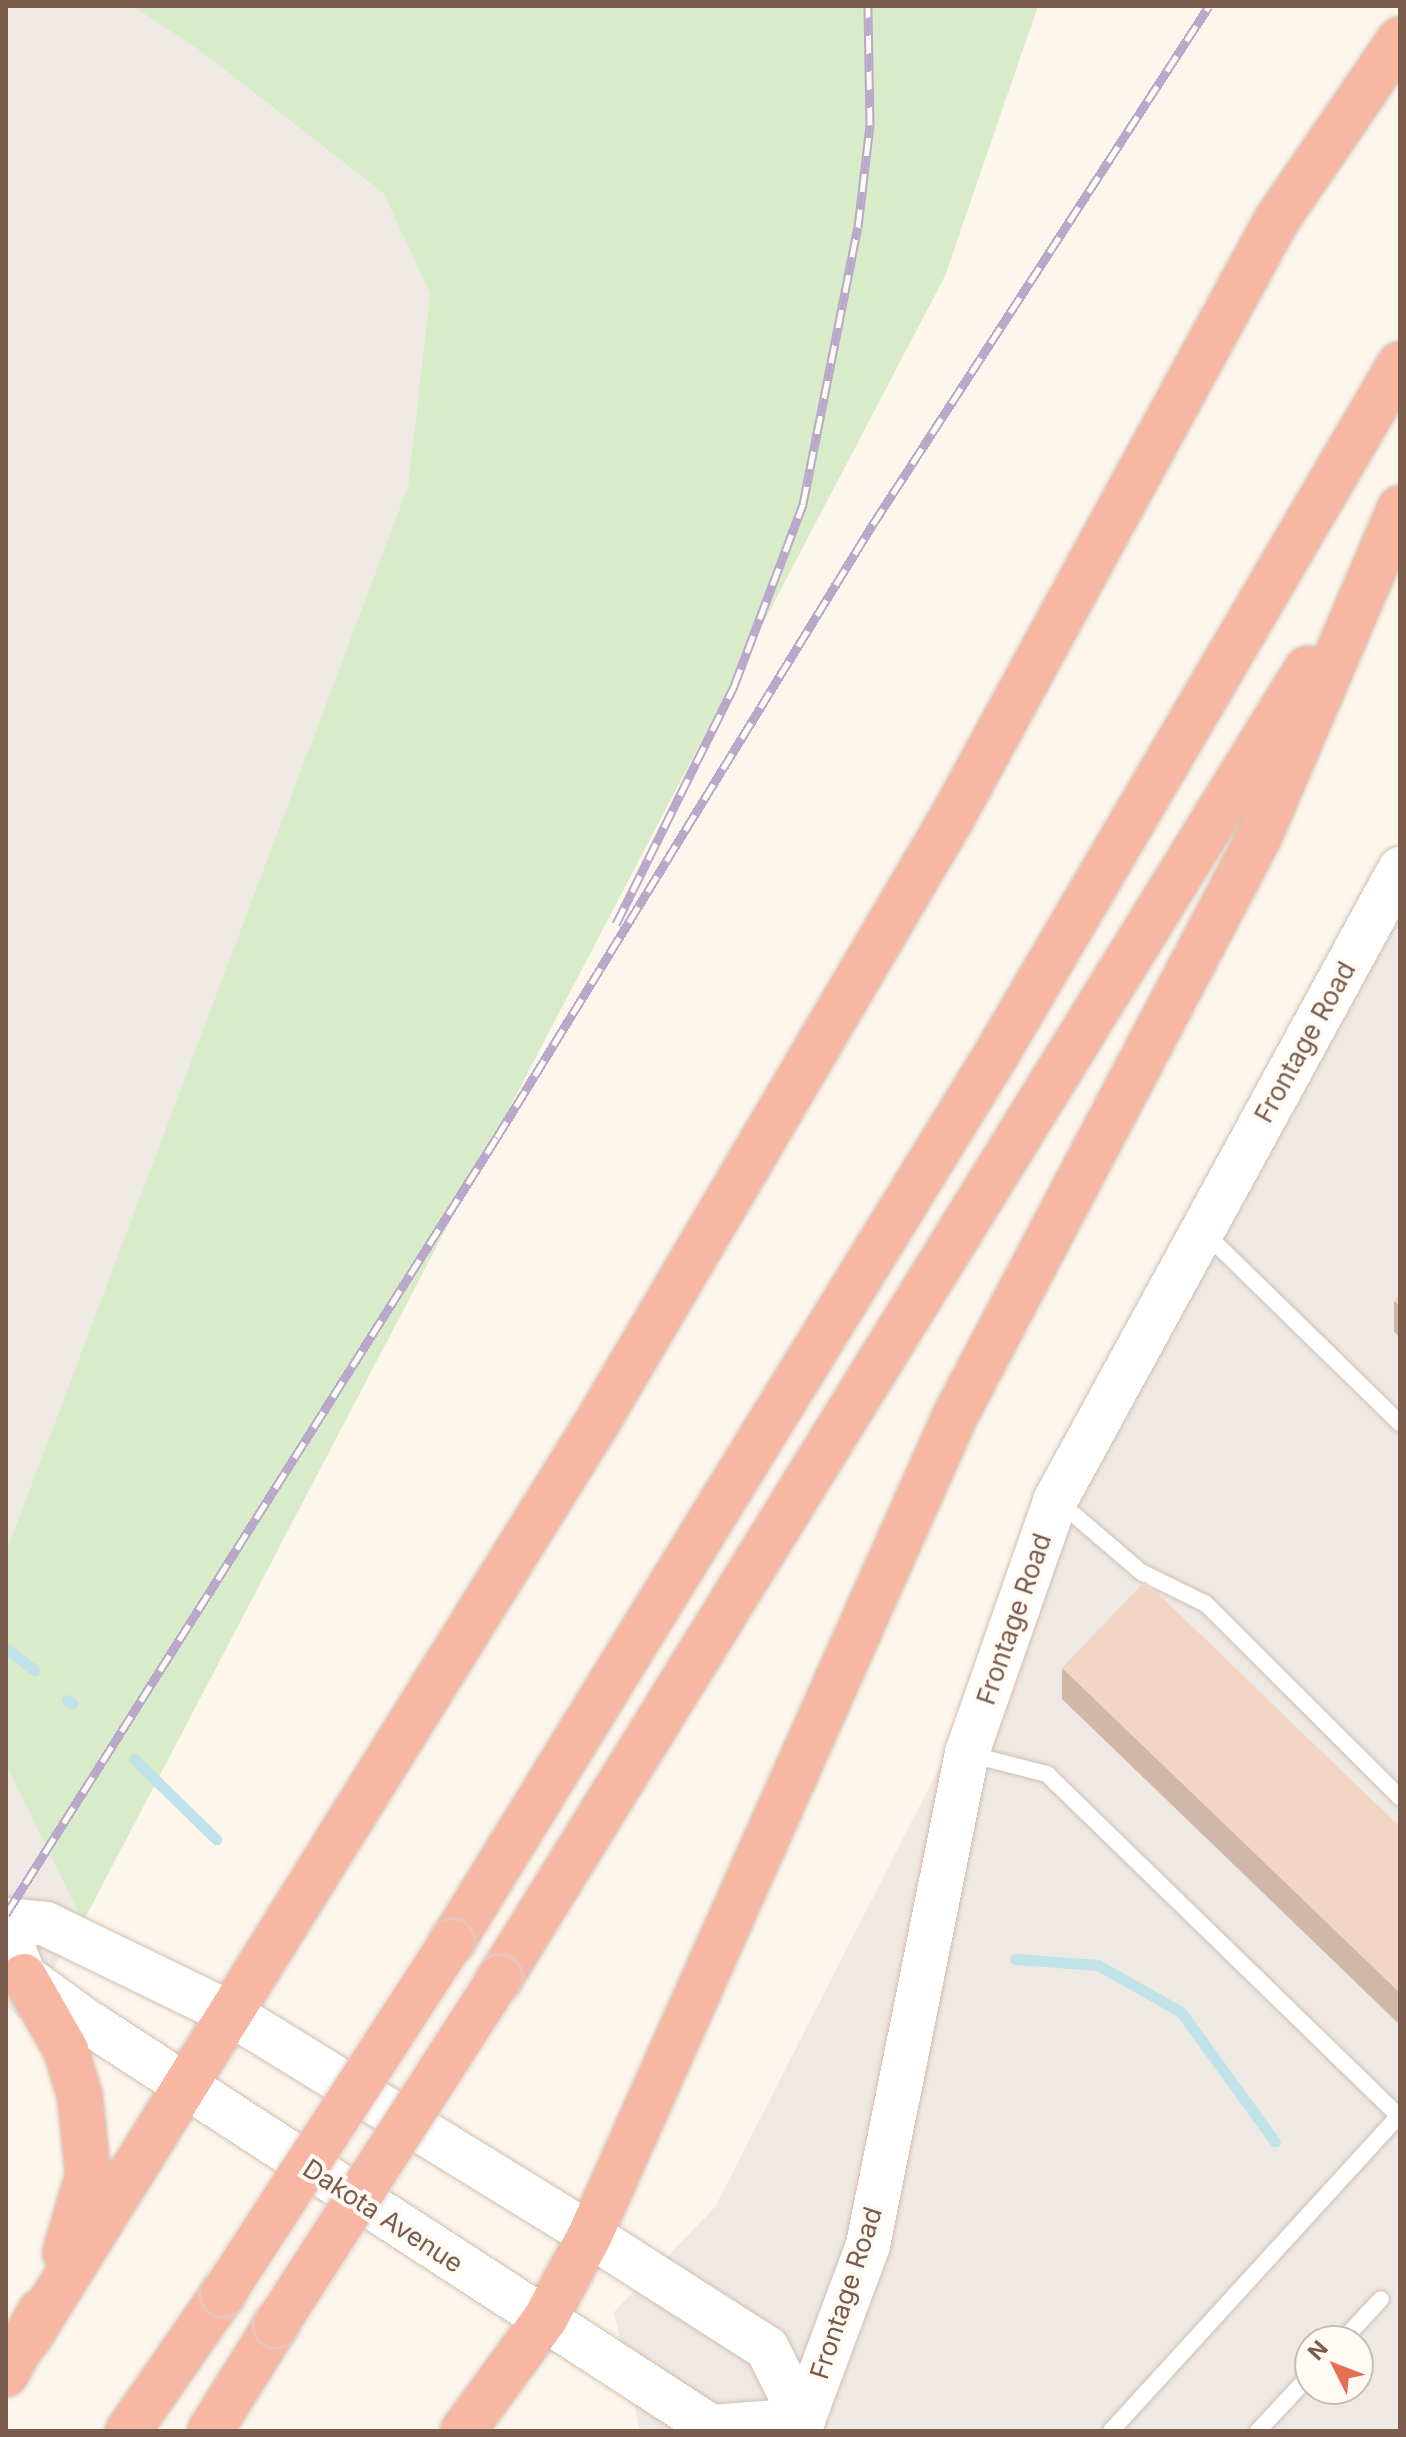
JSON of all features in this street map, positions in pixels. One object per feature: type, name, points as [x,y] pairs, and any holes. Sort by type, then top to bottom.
[{"type":"highway","points":[[17,2356],[233,2015],[598,1421],[953,816],[1276,221],[1400,39]]},
{"type":"highway","points":[[128,2431],[223,2294],[452,1942],[996,1055],[1400,364]]},
{"type":"highway","points":[[210,2431],[500,1978],[1301,680],[1400,506]]},
{"type":"highway","points":[[463,2431],[545,2319],[590,2235],[746,1896],[955,1416],[1259,837],[1400,506]]},
{"type":"highway","points":[[17,2356],[71,2239],[88,2175],[80,2097],[66,2050],[24,1976]]},
{"type":"street","name":"Frontage Road","points":[[805,2427],[868,2245],[967,1753],[1056,1499],[1202,1231],[1395,889]]},
{"type":"street","points":[[6,1920],[46,1924],[233,2015],[590,2235],[767,2348],[805,2427]]},
{"type":"street","points":[[6,1929],[24,1976]]},
{"type":"street","name":"Dakota Avenue","points":[[24,1976],[185,2089],[711,2427],[805,2427]]},
{"type":"lane","points":[[1202,1231],[1400,1423]]},
{"type":"lane","points":[[1056,1499],[1141,1572],[1206,1604],[1400,1797]]},
{"type":"lane","points":[[967,1753],[1047,1774],[1400,2116],[1111,2431]]},
{"type":"lane","points":[[1357,2325],[1381,2299]]},
{"type":"lane","points":[[1258,2431],[1294,2392]]},
{"type":"shaded area","points":[[6,6],[132,6],[199,50],[385,195],[430,293],[408,486],[6,1552]]},
{"type":"shaded area","points":[[1400,912],[1400,2431],[640,2431],[614,2312],[715,2207],[1038,1574]]},
{"type":"shaded area","points":[[6,1765],[83,1922],[20,2019],[6,2005]]},
{"type":"green space","points":[[132,6],[1038,6],[945,276],[83,1922],[6,1765],[6,1552],[408,486],[430,293],[384,194],[199,50]]},
{"type":"building","points":[[1145,1581],[1400,1827],[1400,1993],[1062,1668]]},
{"type":"waterway","points":[[6,1648],[34,1670]]},
{"type":"waterway","points":[[67,1700],[72,1703]]},
{"type":"waterway","points":[[134,1759],[216,1839]]},
{"type":"waterway","points":[[1015,1959],[1098,1965],[1181,2012],[1275,2142]]},
{"type":"railway","points":[[616,924],[734,686],[803,504],[858,227],[870,125],[868,6]]},
{"type":"railway","points":[[6,1914],[497,1137],[873,524],[1209,6]]}]
